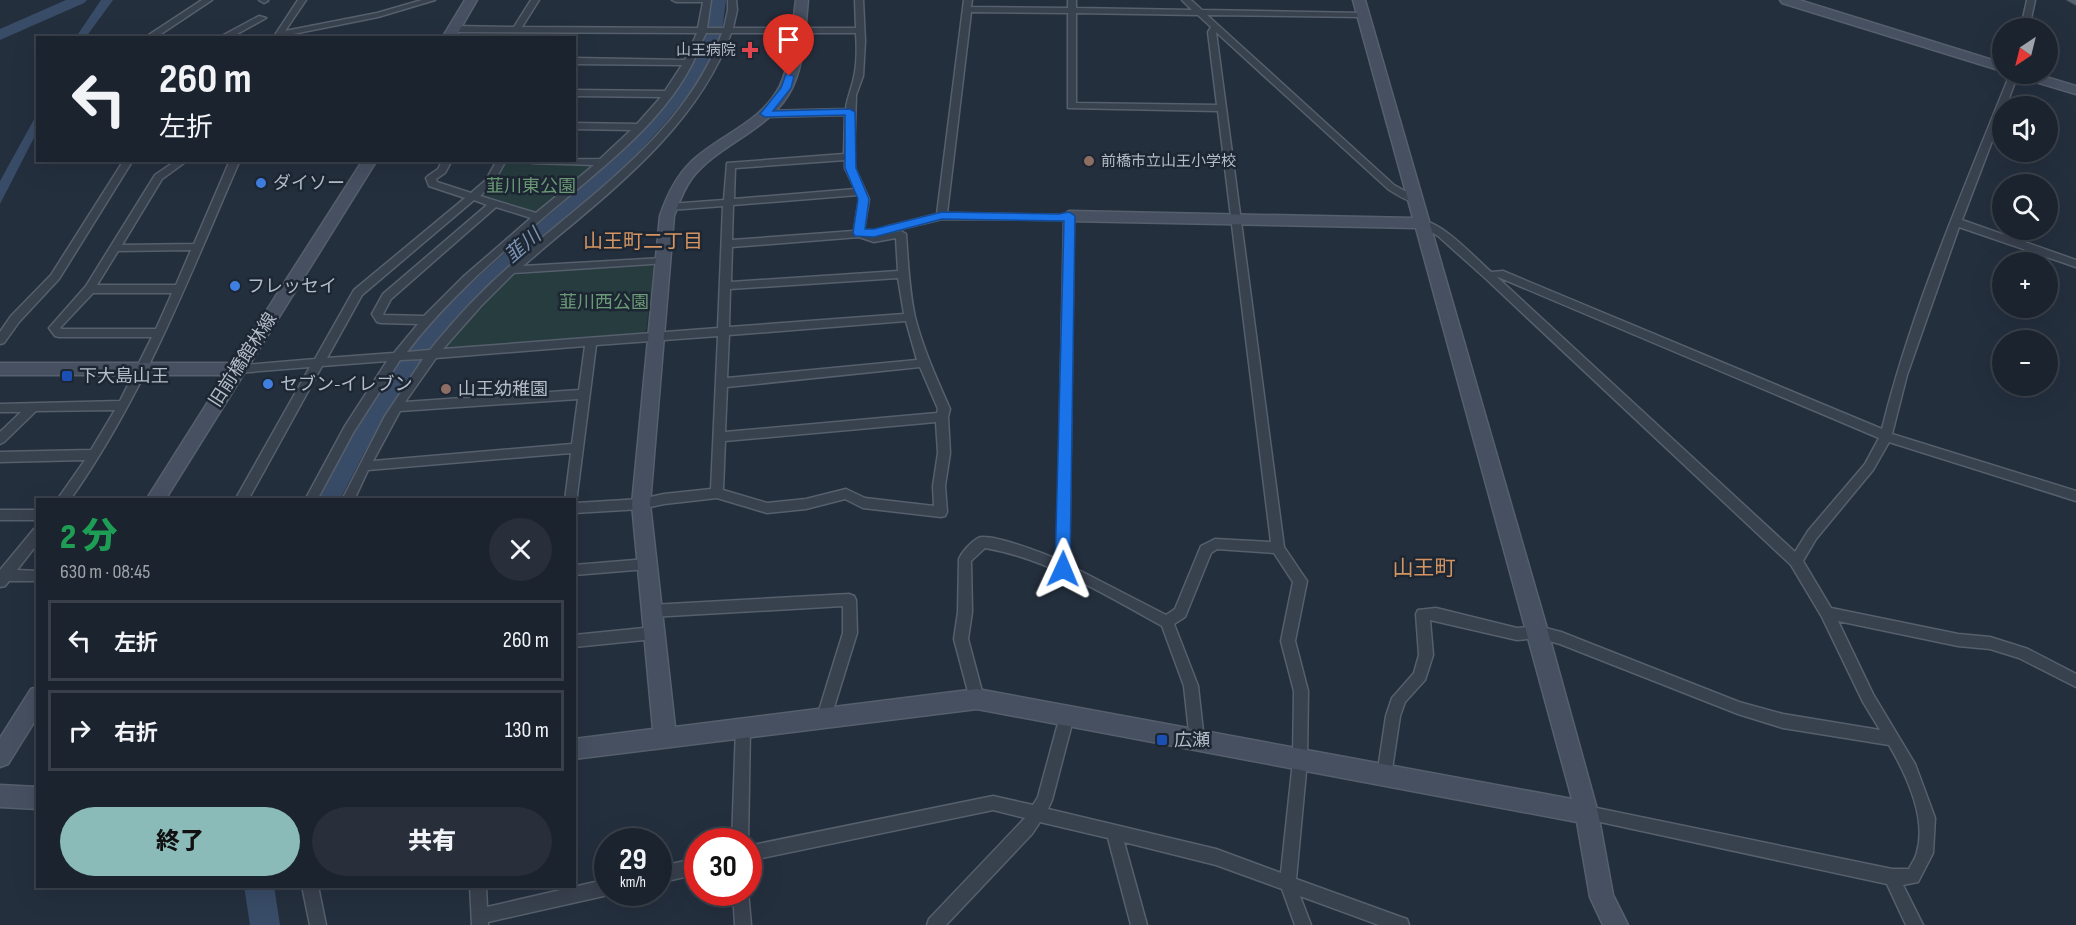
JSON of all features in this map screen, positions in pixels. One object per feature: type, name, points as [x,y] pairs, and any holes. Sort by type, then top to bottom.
[{"type":"street","points":[[151,36],[208,0]]},
{"type":"street","points":[[277,36],[302,0]]},
{"type":"street","points":[[277,36],[378,15],[431,0]]},
{"type":"street","points":[[450,33],[471,0]]},
{"type":"street","points":[[517,28],[535,0]]},
{"type":"street","points":[[312,498],[344,435],[428,320],[469,279],[538,217],[604,162],[639,127],[667,94],[689,63],[706,19],[707,0],[676,0]]},
{"type":"street","points":[[349,498],[397,406],[428,355],[511,270],[645,154],[700,87],[718,57],[732,0]]},
{"type":"street","points":[[665,737],[641,504],[670,207],[677,187],[692,168],[765,114],[786,88],[802,0]]},
{"type":"street","points":[[859,0],[859,76],[852,95],[849,157],[850,168],[864,199],[859,233]]},
{"type":"street","points":[[1072,0],[1071,106],[1222,108]]},
{"type":"street","points":[[1186,0],[1391,187],[1416,201]]},
{"type":"street","points":[[1786,0],[1992,64]]},
{"type":"street","points":[[2027,18],[2031,0]]},
{"type":"street","points":[[942,216],[967,5],[1072,10],[1200,12],[1361,7],[1538,632],[1587,813],[1602,897],[1616,925]]},
{"type":"street","points":[[226,36],[262,18]]},
{"type":"street","points":[[1215,27],[1212,32],[1278,548],[1300,581],[1288,641],[1301,691],[1300,761],[1288,885],[1303,925]]},
{"type":"street","points":[[450,33],[517,28],[565,33],[860,31]]},
{"type":"street","points":[[576,61],[689,63]]},
{"type":"street","points":[[1796,561],[1812,535],[1869,467],[1886,436],[1901,375],[1956,222],[2010,84]]},
{"type":"street","points":[[2056,84],[2076,90]]},
{"type":"street","points":[[576,93],[667,94]]},
{"type":"street","points":[[765,114],[850,112]]},
{"type":"street","points":[[576,126],[639,127]]},
{"type":"street","points":[[717,493],[730,165],[849,157]]},
{"type":"street","points":[[576,161],[604,162]]},
{"type":"street","points":[[0,340],[15,319],[55,277],[128,162]]},
{"type":"street","points":[[160,333],[59,333],[54,328],[90,289],[158,177],[181,162]]},
{"type":"street","points":[[64,498],[94,455],[143,368],[234,162]]},
{"type":"street","name":"旧前橋館林線","points":[[156,498],[369,162]]},
{"type":"street","points":[[447,162],[442,171],[431,178],[432,184],[538,217]]},
{"type":"street","points":[[242,498],[358,292],[490,182],[501,162]]},
{"type":"street","points":[[670,207],[862,192]]},
{"type":"street","points":[[428,320],[381,319],[377,314],[387,297],[494,204]]},
{"type":"street","points":[[576,749],[977,699],[1587,813],[1892,878],[1913,877],[1925,853],[1927,818],[1908,764],[1868,698],[1827,613],[1796,561],[1489,276],[1442,234],[1423,223],[1069,216],[1059,218],[942,216],[874,233],[727,244]]},
{"type":"street","points":[[1063,569],[1069,216]]},
{"type":"street","points":[[1956,222],[2076,264]]},
{"type":"street","points":[[576,508],[641,504],[717,493],[767,508],[806,504],[846,494],[863,503],[941,512],[939,486],[944,453],[942,417],[944,409],[924,363],[910,317],[903,274],[901,234],[874,239],[859,233]]},
{"type":"street","points":[[115,249],[195,247]]},
{"type":"street","points":[[511,270],[663,261]]},
{"type":"street","points":[[1489,276],[1499,273],[1886,436],[2076,496]]},
{"type":"street","points":[[724,286],[903,274]]},
{"type":"street","points":[[90,289],[179,289]]},
{"type":"street","points":[[0,369],[237,369],[910,317]]},
{"type":"street","points":[[571,498],[591,343]]},
{"type":"street","points":[[722,383],[924,363]]},
{"type":"street","points":[[397,406],[585,394]]},
{"type":"street","points":[[0,408],[124,405]]},
{"type":"street","points":[[0,439],[33,407]]},
{"type":"street","points":[[720,437],[942,417]]},
{"type":"street","points":[[364,466],[578,447]]},
{"type":"street","points":[[0,457],[94,455]]},
{"type":"street","points":[[0,515],[36,515]]},
{"type":"street","points":[[2,578],[36,536]]},
{"type":"street","points":[[977,699],[961,639],[965,559],[982,542],[999,544],[1063,569],[1167,622],[1191,686],[1197,741]]},
{"type":"street","points":[[1167,622],[1180,613],[1206,550],[1215,544],[1278,548]]},
{"type":"street","points":[[576,570],[647,564]]},
{"type":"street","points":[[2,578],[36,576]]},
{"type":"street","points":[[651,611],[849,600],[850,633],[824,717]]},
{"type":"street","points":[[1827,613],[1958,640],[1990,643],[2023,653],[2076,681]]},
{"type":"street","points":[[1384,776],[1393,716],[1399,698],[1420,676],[1426,655],[1423,614],[1436,614],[1517,634],[1538,632],[1561,638],[1738,708],[1783,721],[1893,739]]},
{"type":"street","points":[[576,641],[654,633]]},
{"type":"street","points":[[0,757],[36,699]]},
{"type":"street","points":[[935,925],[1027,830],[1045,800],[1067,716]]},
{"type":"street","points":[[740,828],[743,728]]},
{"type":"street","points":[[0,796],[36,798]]},
{"type":"street","points":[[762,852],[993,803],[1216,857],[1401,925]]},
{"type":"street","points":[[1114,832],[1139,925]]},
{"type":"street","points":[[1892,878],[1906,910],[1916,925]]},
{"type":"street","points":[[310,888],[318,925]]},
{"type":"street","points":[[478,888],[480,920],[594,890]]},
{"type":"street","points":[[742,906],[743,925]]},
{"type":"green space","name":"韮川東公園","points":[[509,162],[591,164],[593,168],[541,211],[533,213],[481,196],[496,182],[503,165]]},
{"type":"green space","name":"韮川西公園","points":[[648,264],[654,267],[646,330],[641,335],[449,349],[445,345],[513,275]]},
{"type":"water","points":[[101,0],[113,0],[87,36],[77,36]]},
{"type":"water","points":[[36,116],[36,134],[0,204],[0,181]]},
{"type":"waterway","points":[[0,35],[79,0]]},
{"type":"waterway","name":"韮川","points":[[329,498],[377,412],[404,371],[435,331],[467,298],[605,176],[650,131],[687,86],[711,42],[718,0]]},
{"type":"waterway","name":"韮川","points":[[259,888],[265,925]]},
{"type":"place","name":"山王病院","points":[[750,50]]},
{"type":"place","name":"前橋市立山王小学校","points":[[1089,161]]},
{"type":"place","name":"ダイソー","points":[[261,183]]},
{"type":"place","name":"フレッセイ","points":[[235,286]]},
{"type":"place","name":"下大島山王","points":[[67,376]]},
{"type":"place","name":"セブン-イレブン","points":[[268,384]]},
{"type":"place","name":"山王幼稚園","points":[[446,389]]},
{"type":"place","name":"広瀬","points":[[1162,740]]},
{"type":"district","name":"山王町二丁目","points":[[643,242]]},
{"type":"district","name":"山王町","points":[[1424,568]]},
{"type":"route","points":[[789,76],[786,88],[765,114],[850,112],[850,168],[864,199],[859,233],[874,233],[942,216],[1059,218],[1069,216],[1063,569]]}]
